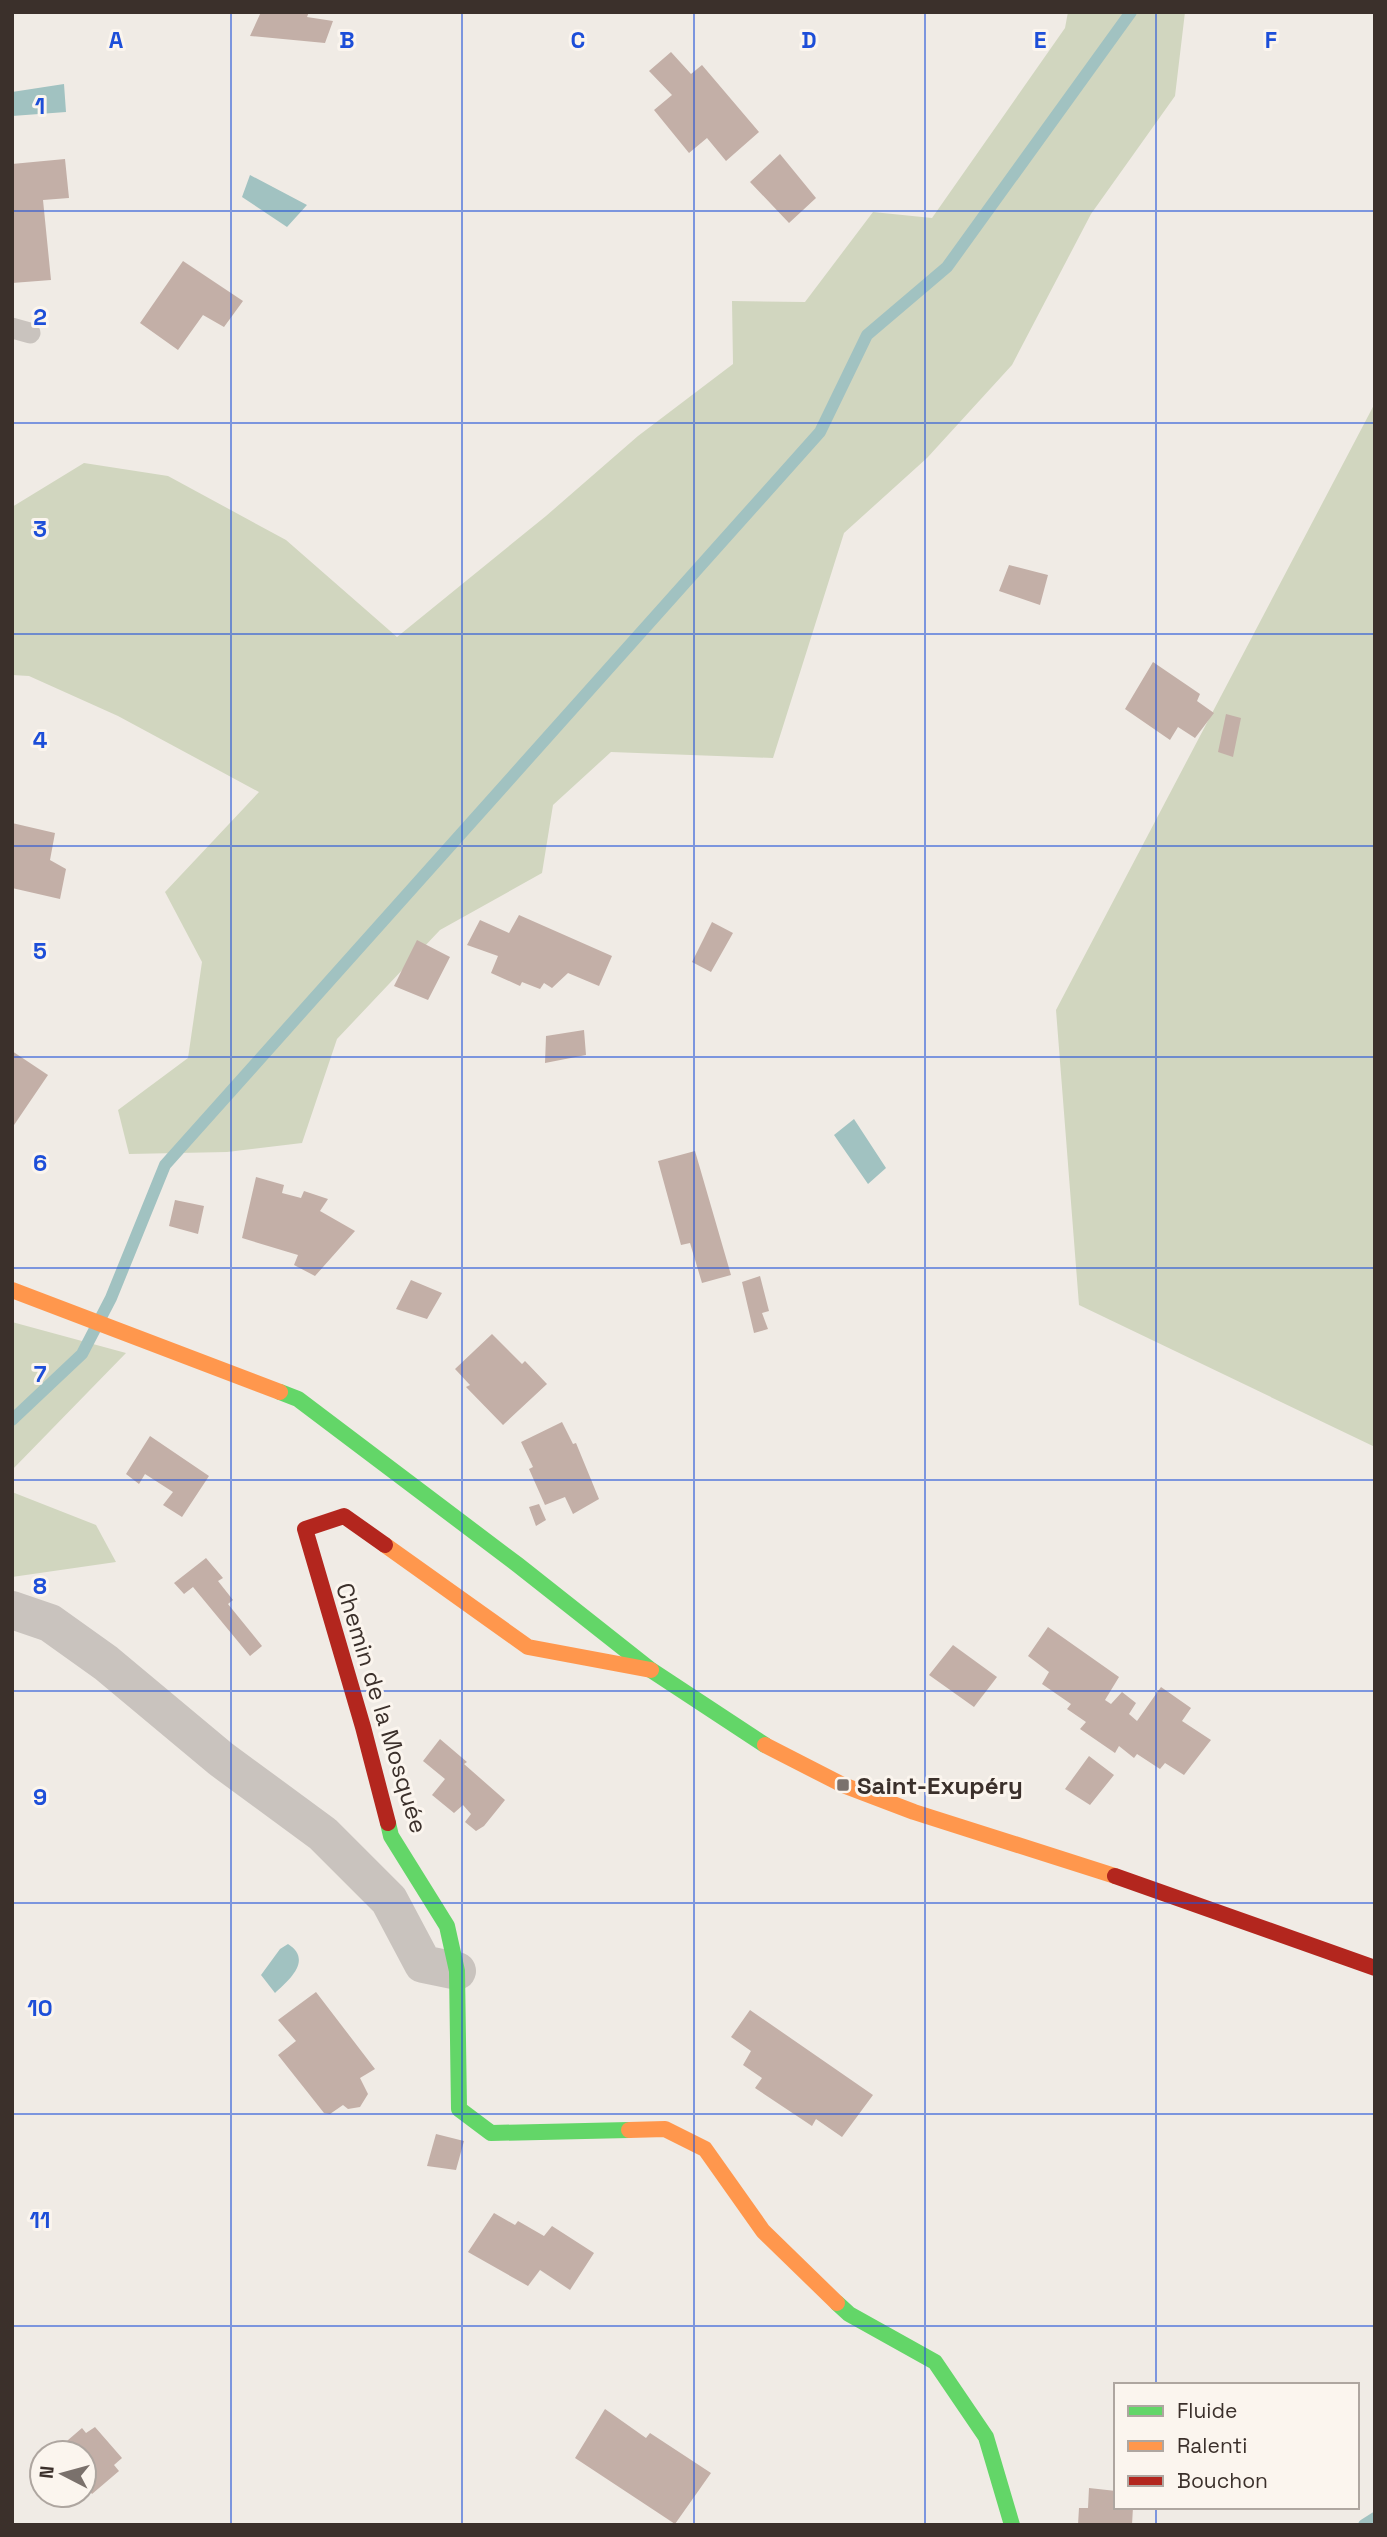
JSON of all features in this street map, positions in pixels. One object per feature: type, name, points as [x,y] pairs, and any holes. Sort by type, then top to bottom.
[{"type":"street","points":[[12,1290],[298,1399],[651,1670],[756,1740],[844,1785],[914,1812],[1094,1869],[1375,1968]]},
{"type":"street","name":"Chemin de la Mosquée","points":[[651,1670],[528,1647],[344,1516],[305,1529],[363,1727],[391,1836],[447,1926],[457,1972],[459,2109],[491,2133],[664,2129],[705,2149],[763,2231],[849,2314],[935,2362],[986,2437],[1012,2525]]},
{"type":"street","points":[[12,1610],[50,1623],[106,1663],[221,1759],[323,1834],[389,1900],[424,1964],[457,1972]]},
{"type":"green space","points":[[1068,12],[1185,12],[1175,96],[1091,214],[1012,365],[927,458],[844,533],[773,758],[611,752],[553,805],[542,873],[440,930],[337,1039],[302,1143],[227,1152],[129,1154],[118,1110],[188,1058],[202,962],[165,892],[259,792],[118,716],[29,676],[12,675],[12,507],[84,463],[168,476],[286,540],[397,637],[546,516],[638,436],[733,364],[732,301],[805,302],[873,212],[932,218],[1065,28]]},
{"type":"green space","points":[[1375,403],[1375,1447],[1079,1305],[1056,1010]]},
{"type":"green space","points":[[12,1322],[126,1353],[12,1470]]},
{"type":"green space","points":[[12,1492],[96,1525],[116,1562],[12,1577]]},
{"type":"water","points":[[64,84],[66,112],[12,116],[12,92]]},
{"type":"water","points":[[250,175],[307,205],[287,227],[242,197]]},
{"type":"water","points":[[854,1119],[886,1168],[868,1184],[834,1135]]},
{"type":"water","points":[[288,1944],[295,1950],[299,1963],[292,1976],[275,1993],[261,1975],[280,1949]]},
{"type":"building","points":[[261,12],[309,12],[307,17],[333,21],[325,43],[250,36]]},
{"type":"building","points":[[671,52],[691,74],[702,65],[759,132],[726,161],[707,138],[689,153],[654,110],[672,95],[649,71]]},
{"type":"building","points":[[780,154],[816,198],[789,223],[750,182]]},
{"type":"building","points":[[65,159],[69,198],[43,200],[51,280],[12,283],[12,164]]},
{"type":"building","points":[[183,261],[243,301],[224,327],[203,315],[178,350],[140,323]]},
{"type":"building","points":[[1009,565],[1048,575],[1040,605],[999,591]]},
{"type":"building","points":[[1153,662],[1200,694],[1197,701],[1214,713],[1195,738],[1178,727],[1170,740],[1125,709]]},
{"type":"building","points":[[1226,714],[1241,718],[1233,757],[1218,752]]},
{"type":"building","points":[[12,823],[55,833],[50,860],[66,869],[60,899],[12,888]]},
{"type":"building","points":[[519,915],[612,956],[599,986],[568,973],[552,988],[544,983],[540,989],[522,982],[520,986],[491,973],[498,956],[467,945],[480,920],[509,933]]},
{"type":"building","points":[[712,922],[733,933],[711,972],[692,962]]},
{"type":"building","points":[[417,940],[450,957],[428,1000],[394,986]]},
{"type":"building","points":[[584,1030],[586,1055],[545,1063],[546,1036]]},
{"type":"building","points":[[12,1051],[48,1075],[12,1128]]},
{"type":"building","points":[[695,1151],[731,1275],[702,1283],[690,1243],[681,1245],[658,1161]]},
{"type":"building","points":[[256,1177],[284,1185],[282,1193],[301,1198],[304,1191],[328,1199],[320,1211],[355,1231],[315,1276],[294,1265],[298,1255],[242,1238]]},
{"type":"building","points":[[175,1200],[204,1206],[198,1234],[169,1226]]},
{"type":"building","points":[[760,1276],[769,1311],[762,1313],[768,1329],[754,1333],[742,1282]]},
{"type":"building","points":[[411,1280],[442,1293],[427,1319],[396,1309]]},
{"type":"building","points":[[492,1334],[522,1364],[525,1361],[547,1384],[503,1425],[466,1387],[470,1385],[455,1369]]},
{"type":"building","points":[[562,1422],[573,1444],[576,1443],[599,1499],[573,1514],[565,1497],[545,1505],[529,1469],[533,1467],[521,1442]]},
{"type":"building","points":[[150,1436],[209,1476],[182,1517],[163,1505],[173,1492],[145,1474],[139,1484],[126,1474]]},
{"type":"building","points":[[539,1504],[546,1520],[536,1526],[529,1507]]},
{"type":"building","points":[[206,1558],[223,1578],[218,1581],[233,1600],[228,1604],[262,1646],[250,1656],[193,1587],[184,1594],[174,1583]]},
{"type":"building","points":[[1048,1627],[1119,1677],[1105,1700],[1111,1704],[1122,1692],[1136,1703],[1129,1714],[1137,1721],[1161,1687],[1191,1708],[1182,1721],[1211,1740],[1184,1775],[1165,1763],[1160,1769],[1137,1754],[1134,1758],[1119,1746],[1115,1753],[1080,1729],[1086,1722],[1067,1709],[1071,1704],[1042,1684],[1049,1672],[1028,1656]]},
{"type":"building","points":[[953,1645],[997,1677],[974,1707],[929,1675]]},
{"type":"building","points":[[440,1739],[505,1800],[484,1826],[476,1831],[465,1822],[471,1814],[463,1805],[454,1813],[432,1795],[445,1779],[423,1761]]},
{"type":"building","points":[[1089,1756],[1114,1775],[1090,1805],[1065,1789]]},
{"type":"building","points":[[316,1992],[375,2069],[360,2078],[368,2094],[360,2107],[348,2109],[343,2105],[330,2114],[324,2113],[278,2055],[296,2041],[278,2020]]},
{"type":"building","points":[[750,2010],[873,2095],[842,2137],[816,2119],[812,2126],[755,2088],[762,2078],[743,2065],[751,2051],[731,2037]]},
{"type":"building","points":[[436,2134],[464,2141],[456,2170],[427,2166]]},
{"type":"building","points":[[494,2213],[515,2225],[518,2221],[544,2236],[552,2226],[594,2253],[570,2290],[540,2270],[528,2286],[468,2252]]},
{"type":"building","points":[[605,2409],[646,2438],[650,2433],[711,2473],[675,2524],[575,2458]]},
{"type":"building","points":[[95,2427],[122,2458],[114,2465],[119,2471],[98,2489],[98,2439],[69,2439],[82,2428],[86,2433]]},
{"type":"building","points":[[1089,2488],[1114,2491],[1114,2509],[1133,2509],[1132,2525],[1078,2525],[1079,2508],[1088,2508]]},
{"type":"waterway","points":[[12,1420],[82,1354],[111,1298],[165,1165],[820,432],[867,335],[947,267],[1131,12]]},
{"type":"waterway","points":[[1364,2525],[1375,2518]]},
{"type":"traffic: fast","points":[[280,1392],[298,1399],[518,1565],[651,1670],[765,1745]]},
{"type":"traffic: fast","points":[[388,1823],[391,1836],[447,1926],[457,1971],[459,2109],[491,2133],[629,2130]]},
{"type":"traffic: fast","points":[[837,2303],[849,2314],[935,2362],[986,2437],[1012,2525]]},
{"type":"traffic: slow","points":[[12,1290],[280,1392]]},
{"type":"traffic: slow","points":[[385,1545],[528,1647],[651,1670]]},
{"type":"traffic: slow","points":[[765,1745],[843,1785],[914,1812],[1115,1876]]},
{"type":"traffic: slow","points":[[629,2130],[665,2129],[705,2149],[763,2231],[837,2303]]},
{"type":"traffic: jam","points":[[385,1545],[344,1516],[305,1529],[388,1823]]},
{"type":"traffic: jam","points":[[1115,1876],[1375,1968]]},
{"type":"place","name":"Saint-Exupéry","points":[[843,1785]]}]
